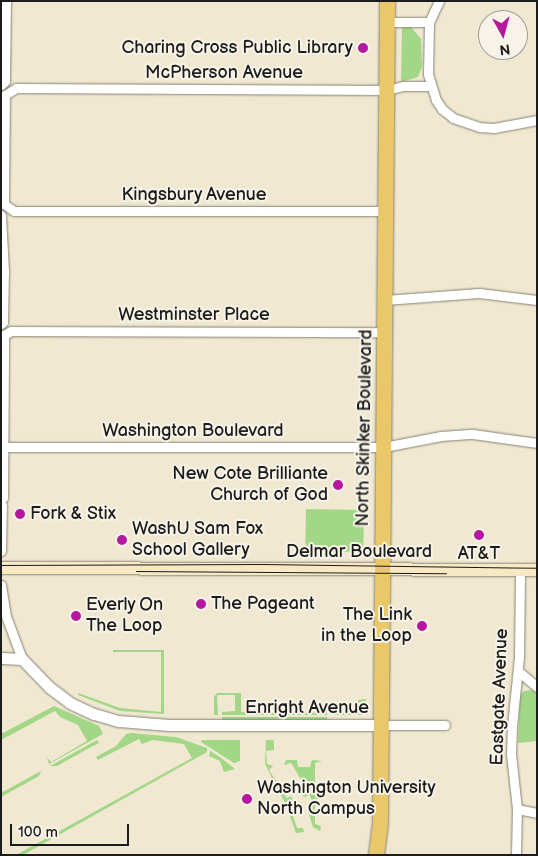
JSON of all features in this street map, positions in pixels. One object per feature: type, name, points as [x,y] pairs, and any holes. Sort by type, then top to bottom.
[{"type":"main road","name":"North Skinker Boulevard","points":[[376,855],[380,821],[386,332],[387,1]]},
{"type":"main road","name":"Delmar Boulevard","points":[[1,568],[537,570]]},
{"type":"street","points":[[1,85],[5,81],[6,1]]},
{"type":"street","points":[[439,1],[429,22],[428,55],[431,86],[442,109],[465,124],[494,128],[537,120]]},
{"type":"street","points":[[387,22],[429,22]]},
{"type":"street","name":"McPherson Avenue","points":[[4,204],[5,95],[16,88],[387,90],[402,86],[431,86]]},
{"type":"street","name":"Kingsbury Avenue","points":[[4,204],[14,211],[386,210]]},
{"type":"street","points":[[1,324],[4,322],[2,216]]},
{"type":"street","points":[[385,300],[479,293],[537,300]]},
{"type":"street","name":"Westminster Place","points":[[3,447],[4,335],[11,331],[386,332]]},
{"type":"street","name":"Washington Boulevard","points":[[3,447],[384,447],[441,436],[472,434],[537,443]]},
{"type":"street","points":[[1,551],[3,447]]},
{"type":"street","name":"Eastgate Avenue","points":[[516,855],[517,809],[511,754],[512,722],[518,671],[520,569]]},
{"type":"street","points":[[1,585],[6,616],[22,659],[1,658]]},
{"type":"street","name":"Enright Avenue","points":[[22,659],[49,688],[82,709],[119,721],[170,725],[445,725]]},
{"type":"street","points":[[518,671],[537,687]]},
{"type":"street","points":[[517,809],[537,813]]},
{"type":"green space","points":[[402,27],[411,27],[421,39],[422,67],[418,77],[401,82]]},
{"type":"green space","points":[[306,509],[364,510],[363,552],[305,551]]},
{"type":"green space","points":[[113,650],[164,650],[164,714],[120,711],[78,695],[78,693],[120,708],[161,712],[161,652],[113,652]]},
{"type":"green space","points":[[532,690],[537,692],[537,741],[518,743],[520,695],[524,691]]},
{"type":"green space","points":[[217,693],[241,693],[241,712],[325,713],[325,706],[327,706],[327,715],[222,715],[222,712],[235,711],[235,695],[217,695],[218,715],[214,715],[214,697]]},
{"type":"green space","points":[[366,699],[366,715],[335,715],[336,706],[339,706],[339,713],[352,713],[352,706],[358,706],[358,700]]},
{"type":"green space","points":[[54,706],[99,726],[103,734],[49,764],[47,757],[51,762],[87,741],[78,725],[60,717],[55,711],[1,740],[1,734]]},
{"type":"green space","points":[[222,717],[327,717],[327,720],[222,720]]},
{"type":"green space","points":[[126,734],[176,737],[207,748],[207,752],[23,855],[16,855],[192,758],[184,744],[153,740],[142,744],[139,739],[98,760],[96,757],[116,746]]},
{"type":"green space","points":[[97,740],[99,743],[57,766],[50,766]]},
{"type":"green space","points":[[202,740],[240,740],[240,761],[234,763],[201,742]]},
{"type":"green space","points":[[266,740],[274,740],[274,750],[266,751],[267,764],[273,766],[269,770],[287,798],[291,796],[293,801],[289,804],[297,828],[303,828],[304,832],[296,833],[286,805],[265,764]]},
{"type":"green space","points":[[210,751],[235,769],[224,772],[220,761],[209,756]]},
{"type":"green space","points":[[286,760],[297,760],[298,767],[310,767],[312,760],[322,761],[315,763],[315,792],[321,793],[320,799],[315,799],[315,824],[321,826],[320,831],[313,827],[307,808],[313,805],[310,795],[304,797],[301,792],[307,789],[291,763],[284,765]]},
{"type":"green space","points":[[41,771],[39,776],[1,797],[1,793]]},
{"type":"tram line","points":[[1,565],[262,564],[537,568]]},
{"type":"tram line","points":[[136,571],[446,573]]},
{"type":"place","name":"Charing Cross Public Library","points":[[363,48]]},
{"type":"place","name":"New Cote Brilliante Church of God","points":[[338,485]]},
{"type":"place","name":"Fork & Stix","points":[[20,514]]},
{"type":"place","name":"AT&T","points":[[479,535]]},
{"type":"place","name":"WashU Sam Fox School Gallery","points":[[122,540]]},
{"type":"place","name":"The Pageant","points":[[201,604]]},
{"type":"place","name":"Everly On The Loop","points":[[76,616]]},
{"type":"place","name":"The Link in the Loop","points":[[422,626]]},
{"type":"place","name":"Washington University North Campus","points":[[247,799]]}]
